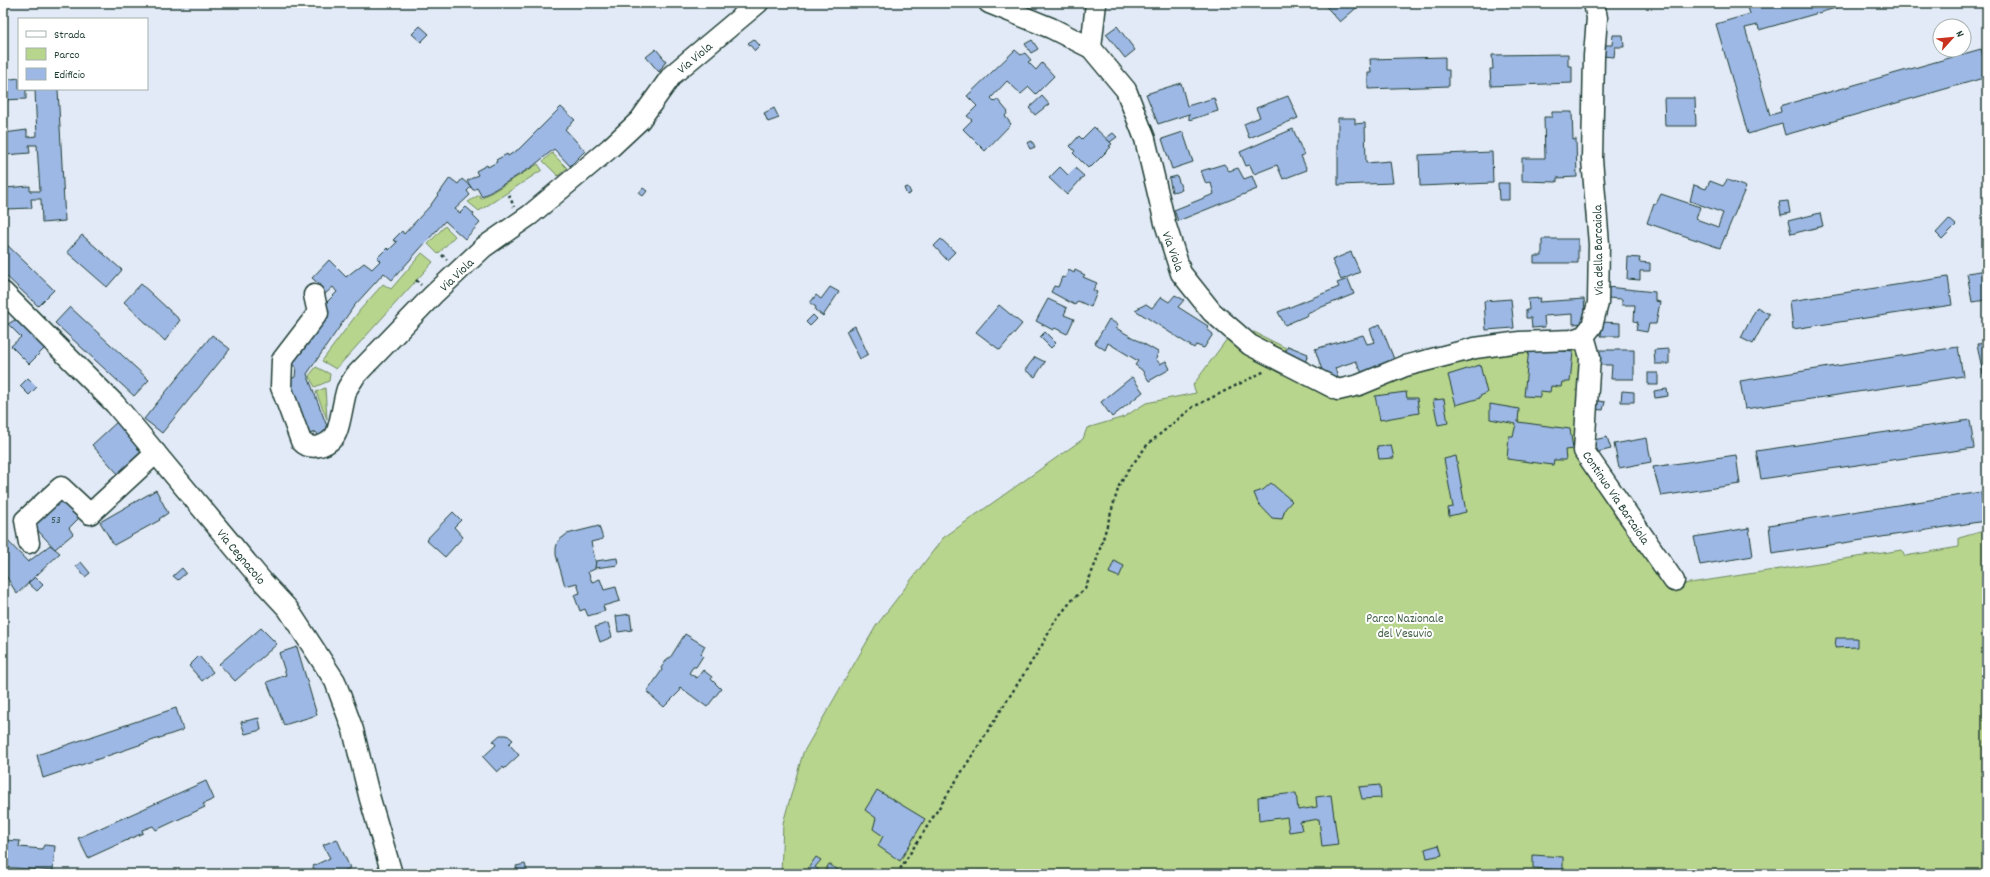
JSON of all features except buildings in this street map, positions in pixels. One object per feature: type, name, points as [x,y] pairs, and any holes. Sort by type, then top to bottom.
[{"type":"street","name":"Via Viola","points":[[314,295],[318,313],[282,360],[281,387],[301,441],[305,446],[314,448],[325,444],[335,436],[347,388],[355,376],[433,296],[484,246],[530,215],[610,148],[640,120],[672,76],[758,3]]},
{"type":"street","name":"Via Viola","points":[[989,3],[1051,28],[1092,48],[1126,90],[1145,139],[1165,223],[1181,273],[1212,312],[1250,345],[1338,390],[1359,385],[1405,366],[1475,348],[1520,342],[1572,340],[1584,336]]},
{"type":"street","points":[[1092,48],[1096,3]]},
{"type":"street","name":"Via della Barcaiola","points":[[1584,336],[1592,326],[1598,303],[1599,244],[1592,159],[1594,56],[1597,18],[1594,3]]},
{"type":"street","name":"Via Cegnacolo","points":[[3,292],[115,404],[263,582],[288,609],[335,681],[353,730],[370,799],[392,874]]},
{"type":"street","name":"Continuo Via Barcaiola","points":[[1584,336],[1590,357],[1584,451],[1674,581]]},
{"type":"street","points":[[29,543],[25,520],[61,487],[90,514],[156,453]]},
{"type":"path","points":[[897,874],[1041,647],[1055,621],[1073,599],[1085,589],[1096,562],[1119,486],[1129,469],[1148,444],[1193,407],[1236,384],[1284,363]]},
{"type":"green space","points":[[552,153],[567,168],[558,176],[543,161]]},
{"type":"green space","points":[[538,164],[542,170],[479,211],[468,202],[479,195],[481,199]]},
{"type":"green space","points":[[445,226],[455,236],[438,254],[428,244]]},
{"type":"green space","points":[[422,253],[433,262],[336,369],[322,361],[360,310],[383,284],[391,289]]},
{"type":"green space","name":"Parco Nazionale del Vesuvio","points":[[1254,332],[1286,348],[1284,356],[1307,363],[1324,373],[1338,378],[1353,380],[1577,332],[1593,454],[1649,538],[1684,584],[1902,550],[1905,556],[1959,547],[1959,538],[1987,530],[1987,874],[781,874],[783,823],[803,753],[876,626],[943,538],[1083,439],[1087,428],[1124,417],[1146,403],[1196,393],[1193,385],[1227,339]]},
{"type":"green space","points":[[316,367],[330,374],[329,381],[315,387],[309,376]]},
{"type":"green space","points":[[325,388],[327,419],[316,392]]}]
